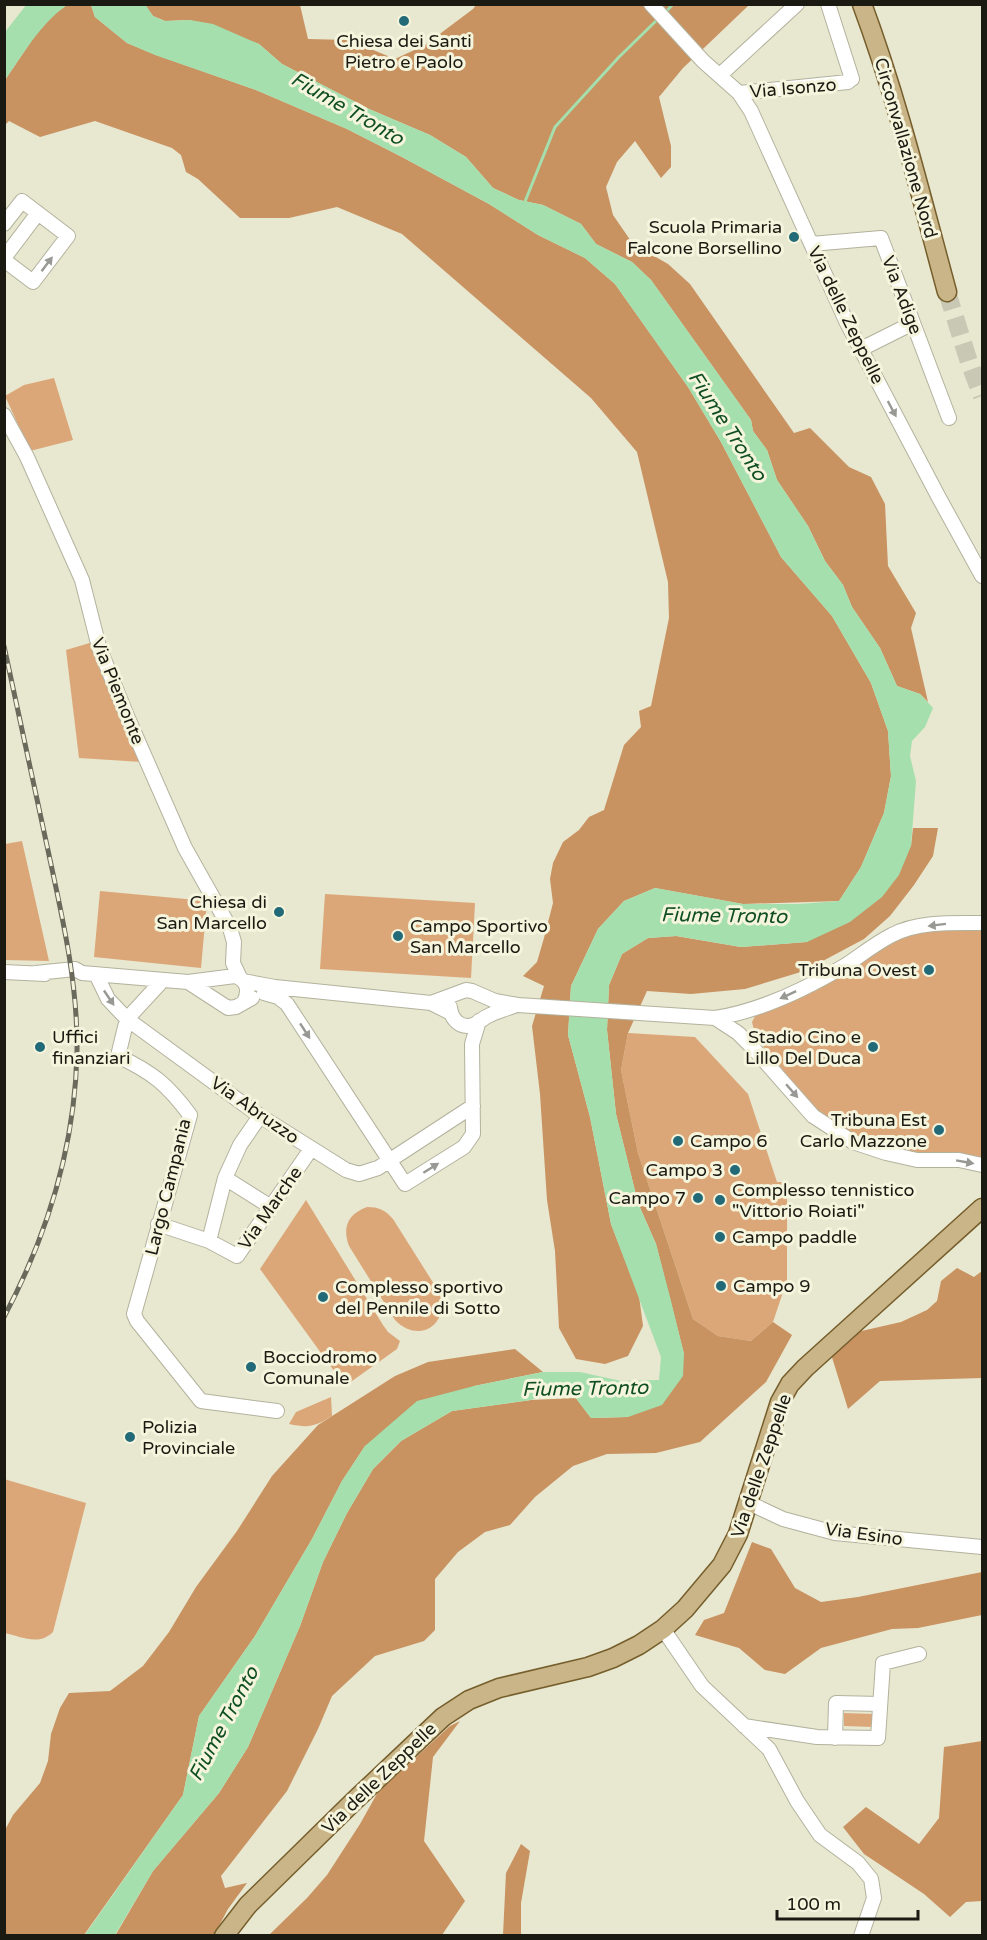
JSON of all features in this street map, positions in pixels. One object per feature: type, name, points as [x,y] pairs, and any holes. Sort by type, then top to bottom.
[{"type":"main road","name":"Circonvallazione Nord","points":[[862,4],[875,40],[947,292]]},
{"type":"main road","name":"Via delle Zeppelle","points":[[224,1935],[248,1905],[443,1718],[469,1700],[499,1688],[588,1667],[613,1658],[663,1629],[697,1596],[722,1565],[738,1534],[780,1402],[790,1384],[982,1208]]},
{"type":"street","name":"Via delle Zeppelle","points":[[651,4],[703,62],[739,93],[751,111],[861,349],[982,576]]},
{"type":"street","points":[[720,75],[798,4]]},
{"type":"street","name":"Via Isonzo","points":[[739,93],[850,81],[828,4]]},
{"type":"street","points":[[4,224],[22,201],[38,213],[68,236],[33,282],[4,259],[38,213]]},
{"type":"street","name":"Via Adige","points":[[811,244],[881,238],[949,418]]},
{"type":"street","points":[[861,349],[913,323]]},
{"type":"street","name":"Via Piemonte","points":[[4,415],[27,457],[82,580],[99,647],[185,848],[230,928],[234,942],[233,978]]},
{"type":"street","points":[[431,1003],[466,990],[495,1001],[518,1005],[712,1018],[738,1015],[761,1007],[831,974],[893,934],[920,927],[951,923],[982,923]]},
{"type":"street","points":[[4,972],[36,973],[75,969],[82,974],[188,982],[233,978],[270,990],[431,1003],[451,1013]]},
{"type":"street","name":"Via Abruzzo","points":[[96,974],[108,999],[127,1019],[260,1116],[310,1149],[346,1170],[359,1174],[378,1168],[390,1160]]},
{"type":"street","points":[[233,978],[247,993],[244,1002]]},
{"type":"street","points":[[220,1003],[216,997],[217,984],[233,978]]},
{"type":"street","points":[[127,1019],[163,980]]},
{"type":"street","points":[[188,982],[224,1007],[233,1008],[270,990]]},
{"type":"street","points":[[270,990],[287,1004],[405,1184],[464,1148],[473,1134],[472,1044],[485,1007],[480,995]]},
{"type":"street","points":[[456,994],[451,1003],[451,1013],[453,1018],[462,1025],[472,1044]]},
{"type":"street","points":[[462,1025],[471,1026],[518,1005]]},
{"type":"street","points":[[753,1048],[745,1024],[748,1017],[761,1007]]},
{"type":"street","points":[[712,1018],[738,1033],[813,1116],[853,1142],[886,1154],[916,1160],[960,1160],[982,1165]]},
{"type":"street","name":"Largo Campania","points":[[127,1019],[118,1056],[161,1080],[190,1115],[134,1314],[139,1325],[201,1401],[277,1411]]},
{"type":"street","points":[[390,1160],[472,1107]]},
{"type":"street","points":[[208,1241],[225,1178],[240,1145],[260,1116]]},
{"type":"street","name":"Via Marche","points":[[158,1224],[208,1241],[237,1256],[310,1149]]},
{"type":"street","points":[[225,1178],[271,1207]]},
{"type":"street","name":"Via Esino","points":[[749,1503],[783,1519],[835,1533],[982,1547]]},
{"type":"street","points":[[663,1629],[702,1686],[769,1749],[797,1801],[820,1835],[858,1863],[871,1879],[874,1898],[861,1935]]},
{"type":"street","points":[[744,1726],[817,1737],[878,1738],[883,1663],[919,1654]]},
{"type":"street","points":[[835,1738],[836,1703],[880,1704]]},
{"type":"shaded area","points":[[67,5],[91,5],[95,17],[127,43],[256,90],[347,129],[489,204],[538,235],[585,258],[615,284],[688,387],[721,442],[781,557],[832,616],[871,683],[888,731],[891,776],[884,813],[861,867],[839,901],[743,904],[655,888],[624,901],[598,929],[571,986],[568,1035],[590,1117],[611,1224],[639,1296],[643,1326],[628,1356],[605,1364],[576,1359],[559,1328],[555,1251],[547,1200],[540,1094],[532,1026],[544,986],[523,976],[537,962],[544,938],[553,903],[550,879],[553,863],[563,842],[579,830],[589,817],[604,810],[624,745],[641,727],[639,711],[651,706],[669,618],[668,582],[637,452],[591,398],[402,234],[337,207],[289,218],[240,218],[198,179],[186,172],[181,155],[172,148],[95,121],[40,137],[9,121],[5,125],[5,80],[34,37],[54,14]]},
{"type":"shaded area","points":[[145,5],[300,5],[308,39],[349,40],[395,59],[425,45],[476,5],[749,5],[683,68],[659,97],[671,146],[671,167],[661,178],[635,141],[617,162],[606,187],[613,215],[633,244],[668,264],[690,284],[794,433],[810,428],[849,467],[871,477],[885,504],[888,566],[916,613],[911,628],[928,702],[920,694],[897,686],[880,648],[852,607],[843,585],[825,561],[808,526],[777,480],[767,450],[753,431],[751,420],[651,280],[632,262],[596,244],[581,224],[543,205],[519,200],[493,188],[466,157],[430,135],[369,109],[282,64],[259,44],[190,20],[165,21],[153,16]]},
{"type":"shaded area","points":[[54,378],[73,440],[30,451],[5,396],[24,385]]},
{"type":"shaded area","points":[[93,642],[142,762],[79,758],[66,650]]},
{"type":"shaded area","points":[[913,828],[938,828],[933,856],[890,916],[864,939],[804,971],[745,989],[691,994],[647,991],[628,1033],[621,1070],[638,1153],[693,1319],[718,1336],[751,1341],[773,1322],[792,1335],[766,1382],[700,1442],[656,1453],[607,1454],[573,1466],[535,1497],[510,1525],[485,1532],[458,1552],[435,1579],[435,1630],[424,1641],[375,1656],[332,1696],[287,1791],[221,1876],[225,1888],[247,1883],[228,1909],[214,1935],[115,1936],[153,1871],[219,1793],[248,1747],[300,1626],[323,1562],[347,1513],[373,1469],[401,1441],[452,1411],[531,1400],[576,1398],[591,1418],[628,1417],[684,1354],[656,1244],[638,1203],[616,1114],[607,1030],[609,985],[622,954],[648,938],[676,936],[741,947],[807,942],[911,846]]},
{"type":"shaded area","points":[[22,841],[49,961],[5,960],[5,844]]},
{"type":"shaded area","points":[[100,891],[207,901],[201,968],[94,957]]},
{"type":"shaded area","name":"Campo Sportivo San Marcello","points":[[325,894],[475,903],[471,978],[320,969]]},
{"type":"shaded area","name":"Stadio Cino e Lillo Del Duca","points":[[982,927],[982,1157],[974,1168],[852,1145],[775,1078],[783,1070],[756,1038],[752,1022],[755,1016],[795,998],[909,932]]},
{"type":"shaded area","name":"Complesso tennistico \"Vittorio Roiati\"","points":[[628,1033],[695,1037],[748,1094],[777,1182],[787,1182],[787,1280],[773,1322],[751,1341],[718,1336],[693,1319],[638,1153],[621,1070]]},
{"type":"shaded area","name":"Complesso sportivo del Pennile di Sotto","points":[[306,1200],[383,1325],[400,1341],[397,1349],[345,1386],[260,1269]]},
{"type":"shaded area","points":[[367,1207],[382,1210],[393,1219],[439,1292],[442,1303],[441,1313],[437,1322],[423,1331],[414,1331],[395,1320],[349,1246],[346,1233],[348,1222],[355,1213]]},
{"type":"shaded area","points":[[957,1268],[974,1277],[982,1271],[982,1378],[880,1381],[848,1409],[831,1354],[857,1332],[901,1322],[927,1310],[937,1301],[941,1281]]},
{"type":"shaded area","points":[[515,1349],[543,1372],[474,1386],[365,1446],[342,1481],[312,1539],[255,1636],[199,1716],[183,1795],[84,1935],[5,1936],[5,1830],[13,1815],[40,1783],[48,1761],[51,1734],[60,1708],[69,1693],[110,1691],[143,1666],[169,1632],[196,1587],[237,1531],[272,1476],[318,1425],[395,1376],[428,1362]]},
{"type":"shaded area","points":[[331,1397],[332,1416],[311,1426],[289,1424],[296,1412]]},
{"type":"shaded area","points":[[4,1479],[86,1503],[53,1632],[42,1639],[36,1640],[5,1633]]},
{"type":"shaded area","points":[[752,1542],[771,1549],[795,1588],[821,1602],[858,1597],[982,1572],[982,1615],[918,1628],[892,1629],[821,1648],[785,1674],[765,1670],[739,1648],[695,1635],[704,1620],[724,1613]]},
{"type":"shaded area","points":[[844,1713],[874,1714],[874,1727],[844,1726]]},
{"type":"shaded area","points":[[460,1721],[433,1757],[424,1841],[465,1901],[442,1935],[269,1935],[327,1875],[378,1792],[450,1726]]},
{"type":"shaded area","points":[[982,1741],[982,1901],[966,1902],[950,1917],[924,1894],[864,1854],[843,1827],[866,1807],[919,1844],[939,1818],[944,1747]]},
{"type":"shaded area","points":[[521,1844],[530,1851],[521,1903],[521,1935],[503,1935],[506,1873]]},
{"type":"water","points":[[27,4],[67,5],[41,30],[5,80],[5,32]]},
{"type":"water","name":"Fiume Tronto","points":[[145,4],[153,16],[165,21],[190,20],[213,24],[259,44],[282,64],[369,109],[430,135],[466,157],[493,188],[519,200],[543,205],[581,224],[596,244],[632,262],[651,280],[751,420],[753,431],[767,450],[777,480],[808,526],[825,561],[843,585],[852,607],[880,648],[897,686],[920,694],[933,708],[925,727],[912,741],[910,756],[916,781],[911,846],[899,875],[882,897],[850,922],[807,942],[741,947],[677,936],[648,938],[622,954],[609,985],[607,1030],[616,1114],[638,1203],[656,1244],[670,1297],[684,1354],[683,1376],[662,1405],[628,1417],[591,1418],[574,1396],[548,1394],[531,1400],[452,1411],[401,1441],[373,1469],[347,1513],[323,1562],[300,1626],[248,1747],[219,1793],[153,1871],[115,1935],[84,1936],[183,1795],[199,1716],[255,1636],[312,1539],[342,1481],[365,1446],[417,1401],[474,1386],[543,1372],[580,1372],[621,1381],[659,1380],[661,1357],[611,1224],[590,1117],[568,1035],[571,986],[598,929],[624,901],[655,888],[743,904],[839,901],[861,867],[884,813],[891,776],[888,731],[871,683],[832,616],[781,557],[721,442],[688,387],[615,284],[585,258],[538,235],[489,204],[347,129],[256,90],[127,43],[95,17],[91,5]]},
{"type":"waterway","points":[[664,14],[673,4]]},
{"type":"waterway","points":[[524,204],[555,127],[619,57],[659,18]]},
{"type":"tunnel","points":[[947,292],[982,396]]},
{"type":"railway","points":[[4,646],[64,928],[77,1027],[75,1087],[65,1155],[34,1254],[4,1317]]},
{"type":"place","name":"Chiesa dei Santi Pietro e Paolo","points":[[404,21]]},
{"type":"place","name":"Scuola Primaria Falcone Borsellino","points":[[794,237]]},
{"type":"place","name":"Chiesa di San Marcello","points":[[279,912]]},
{"type":"place","name":"Campo Sportivo San Marcello","points":[[398,936]]},
{"type":"place","name":"Tribuna Ovest","points":[[929,970]]},
{"type":"place","name":"Uffici finanziari","points":[[40,1047]]},
{"type":"place","name":"Stadio Cino e Lillo Del Duca","points":[[873,1047]]},
{"type":"place","name":"Tribuna Est Carlo Mazzone","points":[[939,1130]]},
{"type":"place","name":"Campo 6","points":[[678,1141]]},
{"type":"place","name":"Campo 3","points":[[735,1170]]},
{"type":"place","name":"Campo 7","points":[[698,1198]]},
{"type":"place","name":"Complesso tennistico \"Vittorio Roiati\"","points":[[720,1200]]},
{"type":"place","name":"Campo paddle","points":[[720,1237]]},
{"type":"place","name":"Campo 9","points":[[721,1286]]},
{"type":"place","name":"Complesso sportivo del Pennile di Sotto","points":[[323,1297]]},
{"type":"place","name":"Bocciodromo Comunale","points":[[251,1367]]},
{"type":"place","name":"Polizia Provinciale","points":[[130,1437]]}]
